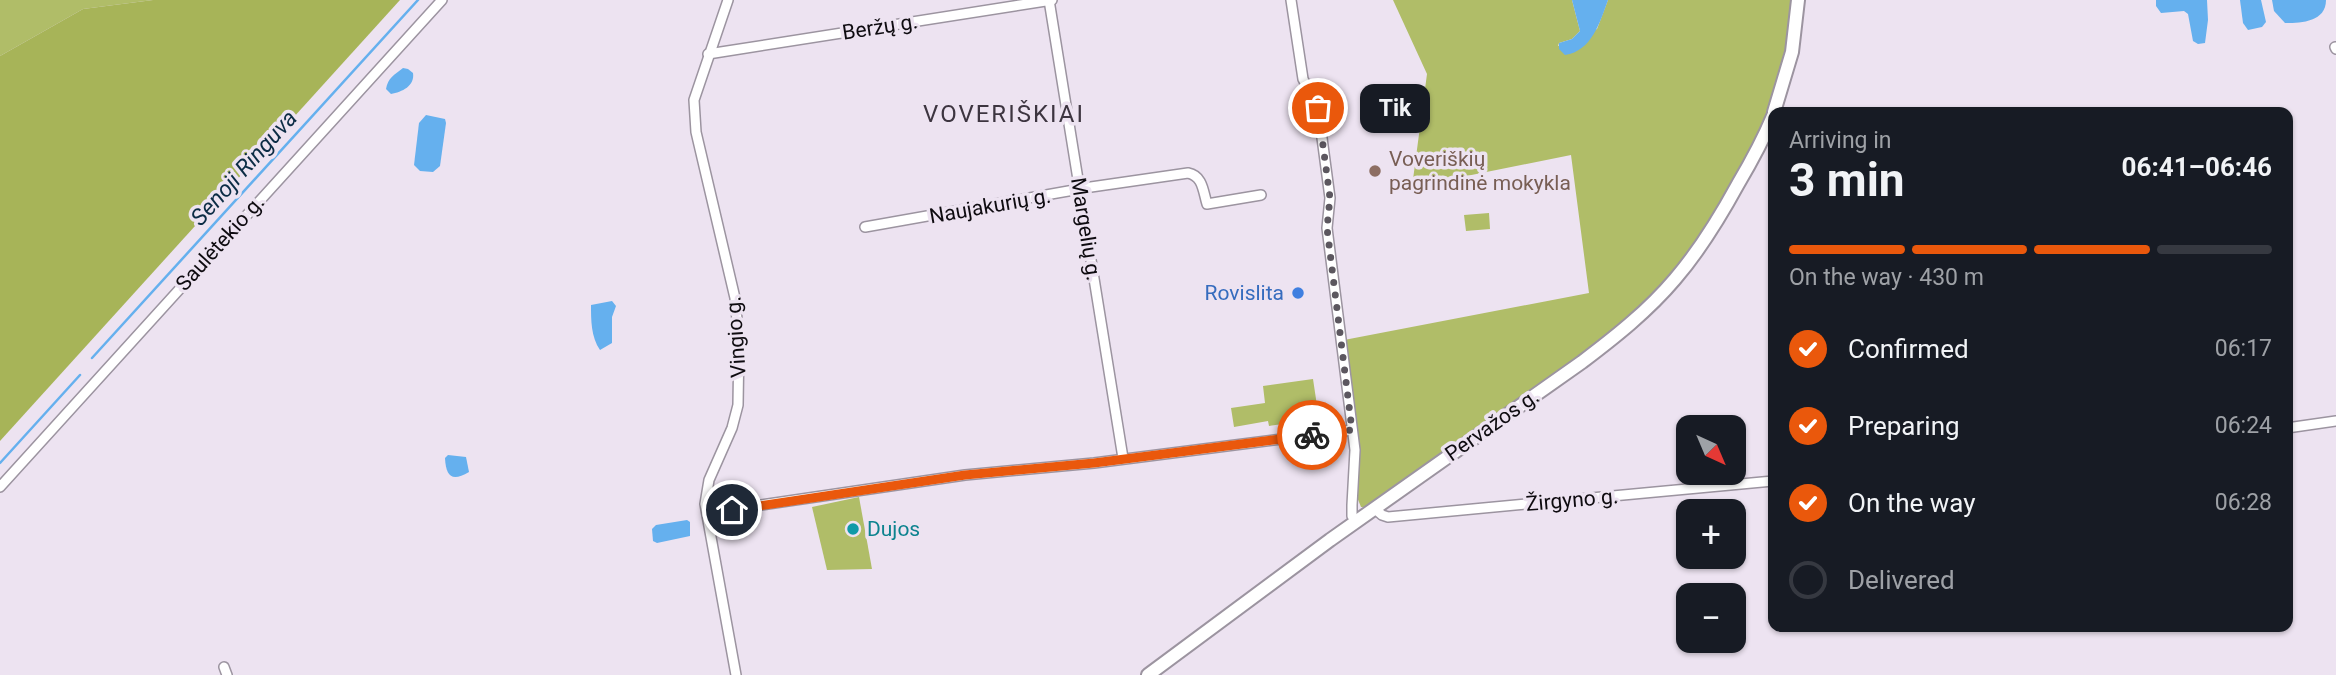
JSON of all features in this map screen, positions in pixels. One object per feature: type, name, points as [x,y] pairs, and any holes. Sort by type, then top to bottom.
[{"type":"main road","name":"Pervažos g.","points":[[1776,107],[1792,52],[1798,0]]},
{"type":"main road","name":"Pervažos g.","points":[[1148,675],[1355,521],[1582,362],[1645,310],[1674,280],[1709,232],[1752,160],[1768,127]]},
{"type":"street","name":"Saulėtekio g.","points":[[0,487],[442,0]]},
{"type":"street","name":"Vingio g.","points":[[728,0],[694,100],[696,132],[735,298],[739,341],[738,405],[732,428],[706,492],[707,513],[736,675]]},
{"type":"street","name":"Beržų g.","points":[[708,54],[1050,0]]},
{"type":"street","name":"Margelių g.","points":[[1050,0],[1123,458]]},
{"type":"street","points":[[1291,0],[1301,72],[1315,99],[1321,123],[1330,198],[1327,228],[1352,430],[1355,468],[1352,516],[1355,521]]},
{"type":"street","name":"Naujakurių g.","points":[[865,228],[1188,173],[1200,180],[1207,204],[1261,194]]},
{"type":"street","points":[[2293,427],[2336,421]]},
{"type":"street","points":[[707,513],[965,475],[1094,463],[1352,430]]},
{"type":"street","name":"Žirgyno g.","points":[[1374,508],[1382,516],[1388,517],[1768,481]]},
{"type":"green space","points":[[0,0],[153,0],[83,9],[0,56]]},
{"type":"green space","points":[[153,0],[400,0],[0,441],[0,56],[83,9]]},
{"type":"green space","points":[[1393,0],[1572,0],[1580,31],[1572,39],[1559,43],[1558,46],[1597,29],[1608,0],[1794,0],[1784,68],[1771,107],[1768,107],[1768,114],[1751,152],[1686,259],[1650,299],[1620,326],[1481,428],[1365,507],[1361,507],[1357,497],[1360,458],[1344,340],[1589,293],[1571,155],[1412,187],[1427,74]]},
{"type":"green space","points":[[1489,213],[1490,229],[1466,231],[1464,215]]},
{"type":"green space","points":[[1313,379],[1319,419],[1269,426],[1268,421],[1234,427],[1231,408],[1265,403],[1263,386]]},
{"type":"green space","points":[[859,497],[872,569],[827,570],[812,507]]},
{"type":"water","points":[[1572,0],[1608,0],[1598,26],[1588,42],[1582,48],[1565,55],[1559,49],[1559,43],[1572,39],[1580,31]]},
{"type":"water","points":[[2156,0],[2207,0],[2205,43],[2198,44],[2193,41],[2188,14],[2184,11],[2161,13],[2156,6]]},
{"type":"water","points":[[2240,0],[2261,0],[2266,22],[2262,27],[2248,30],[2243,23]]},
{"type":"water","points":[[2272,0],[2326,0],[2322,13],[2312,20],[2285,23],[2274,11]]},
{"type":"water","points":[[403,68],[413,73],[412,81],[403,90],[391,94],[386,89],[388,82]]},
{"type":"water","points":[[426,115],[445,119],[446,123],[440,166],[433,172],[420,171],[414,165],[419,123]]},
{"type":"water","points":[[612,301],[616,306],[612,317],[612,343],[600,350],[593,334],[591,305]]},
{"type":"water","points":[[448,455],[466,457],[469,472],[458,477],[451,476],[445,458]]},
{"type":"water","points":[[687,520],[690,522],[690,536],[657,543],[653,541],[652,529],[656,525]]},
{"type":"waterway","name":"Senoji Ringuva","points":[[92,358],[418,0]]},
{"type":"waterway","name":"Senoji Ringuva","points":[[0,463],[80,375]]},
{"type":"way so far","points":[[1312,435],[1352,430],[1327,228],[1330,198],[1318,108]]},
{"type":"place","name":"Tik","points":[[1318,108]]},
{"type":"place","name":"Voveriškių pagrindinė mokykla","points":[[1375,171]]},
{"type":"place","name":"Rovislita","points":[[1298,293]]},
{"type":"place","name":"Dujos","points":[[853,529]]},
{"type":"district","name":"VOVERIŠKIAI","points":[[1004,114]]},
{"type":"route","points":[[732,510],[965,475],[1094,463],[1312,435]]}]
